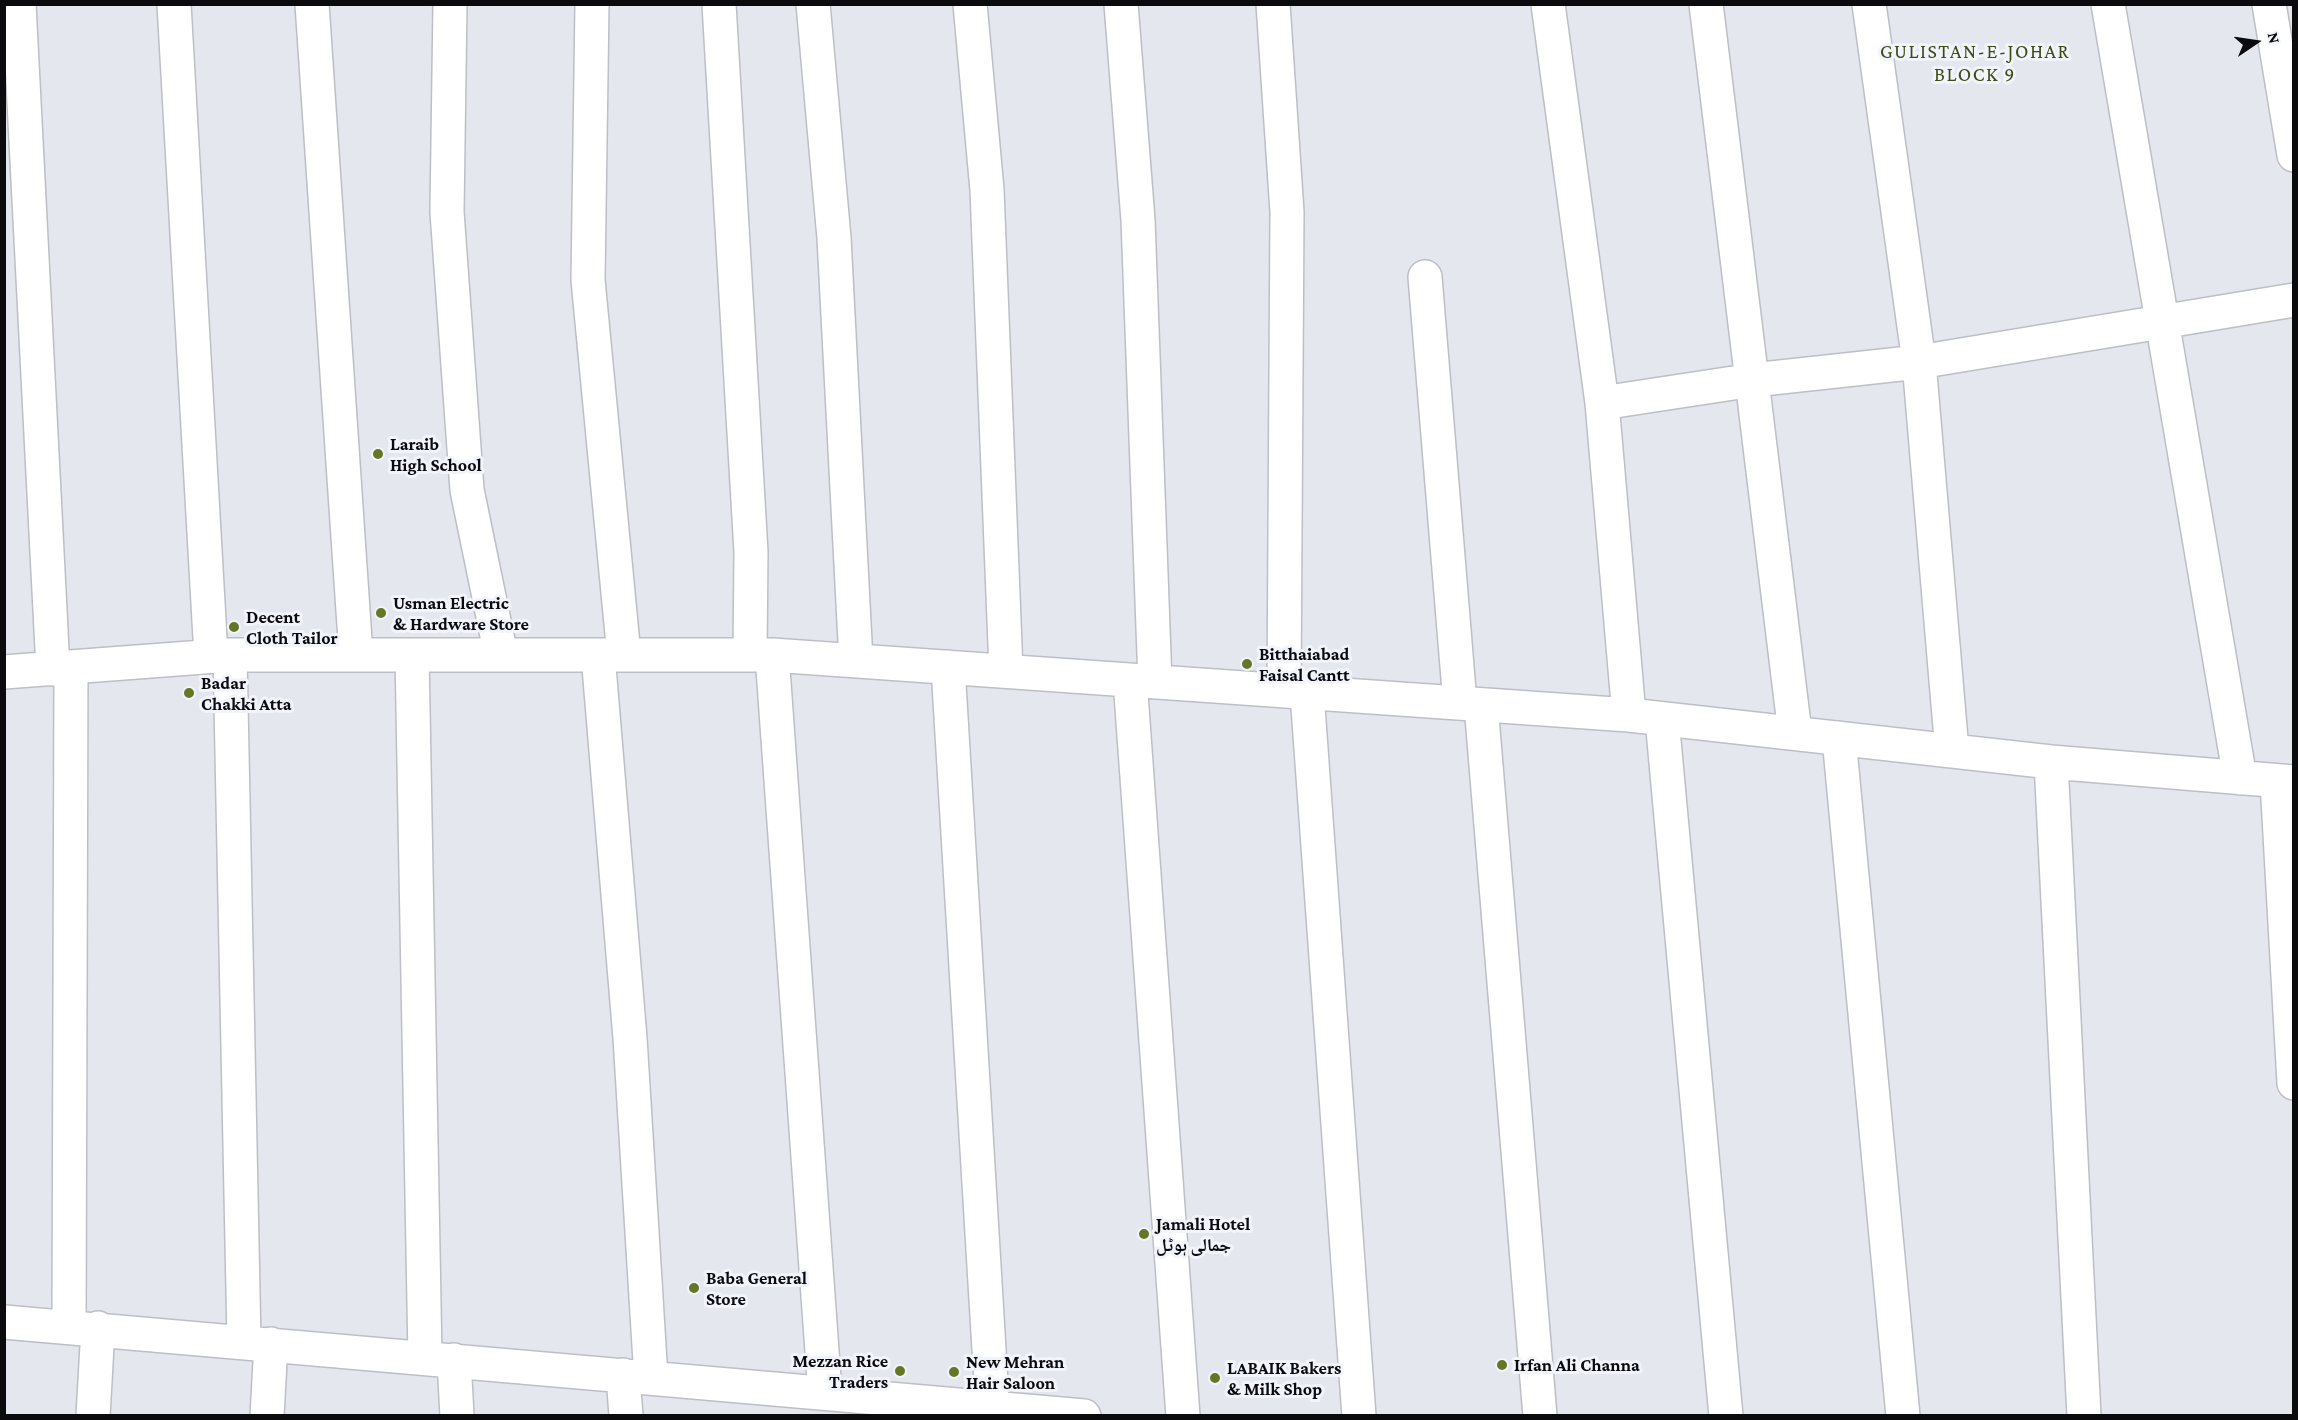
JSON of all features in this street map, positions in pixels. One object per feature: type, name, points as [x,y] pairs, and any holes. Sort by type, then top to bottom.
[{"type":"street","points":[[19,4],[62,668],[83,1327],[93,1416]]},
{"type":"street","points":[[174,4],[220,656],[258,1342],[267,1416]]},
{"type":"street","points":[[312,4],[356,655]]},
{"type":"street","points":[[450,4],[447,212],[467,490],[501,655]]},
{"type":"street","points":[[592,4],[588,280],[611,655],[630,1038],[637,1376],[626,1416]]},
{"type":"street","points":[[719,4],[751,552],[761,655],[811,1400]]},
{"type":"street","points":[[813,4],[834,238],[856,661]]},
{"type":"street","points":[[970,4],[987,190],[1006,671]]},
{"type":"street","points":[[1120,4],[1138,220],[1143,681],[1183,1416]]},
{"type":"street","points":[[1273,4],[1287,212],[1296,692],[1359,1416]]},
{"type":"street","points":[[1548,4],[1602,403],[1629,715]]},
{"type":"street","points":[[1706,4],[1795,733]]},
{"type":"street","points":[[1869,4],[1919,362],[1952,751]]},
{"type":"street","points":[[2108,4],[2160,321],[2240,778]]},
{"type":"street","points":[[2269,4],[2294,155]]},
{"type":"street","points":[[1425,277],[1471,704],[1540,1416]]},
{"type":"street","points":[[1602,403],[1753,380],[1919,362],[2294,300]]},
{"type":"street","points":[[412,655],[439,1359],[457,1416]]},
{"type":"street","points":[[4,672],[220,656],[761,655],[1629,715],[2051,762],[2285,782],[2294,1083]]},
{"type":"street","points":[[948,667],[992,1412]]},
{"type":"street","points":[[1662,719],[1726,1416]]},
{"type":"street","points":[[1839,738],[1903,1416]]},
{"type":"street","points":[[2051,762],[2084,1416]]},
{"type":"street","points":[[4,1322],[637,1376],[811,1400],[1084,1416]]},
{"type":"place","name":"Laraib High School","points":[[378,454]]},
{"type":"place","name":"Usman Electric & Hardware Store","points":[[381,613]]},
{"type":"place","name":"Decent Cloth Tailor","points":[[234,627]]},
{"type":"place","name":"Bitthaiabad Faisal Cantt","points":[[1247,664]]},
{"type":"place","name":"Badar Chakki Atta","points":[[189,693]]},
{"type":"place","name":"Jamali Hotel جمالی ہوٹل","points":[[1144,1234]]},
{"type":"place","name":"Baba General Store","points":[[694,1288]]},
{"type":"place","name":"Irfan Ali Channa","points":[[1502,1365]]},
{"type":"place","name":"Mezzan Rice Traders","points":[[900,1371]]},
{"type":"place","name":"New Mehran Hair Saloon","points":[[954,1372]]},
{"type":"place","name":"LABAIK Bakers & Milk Shop","points":[[1215,1378]]},
{"type":"district","name":"GULISTAN-E-JOHAR BLOCK 9","points":[[1975,64]]}]
